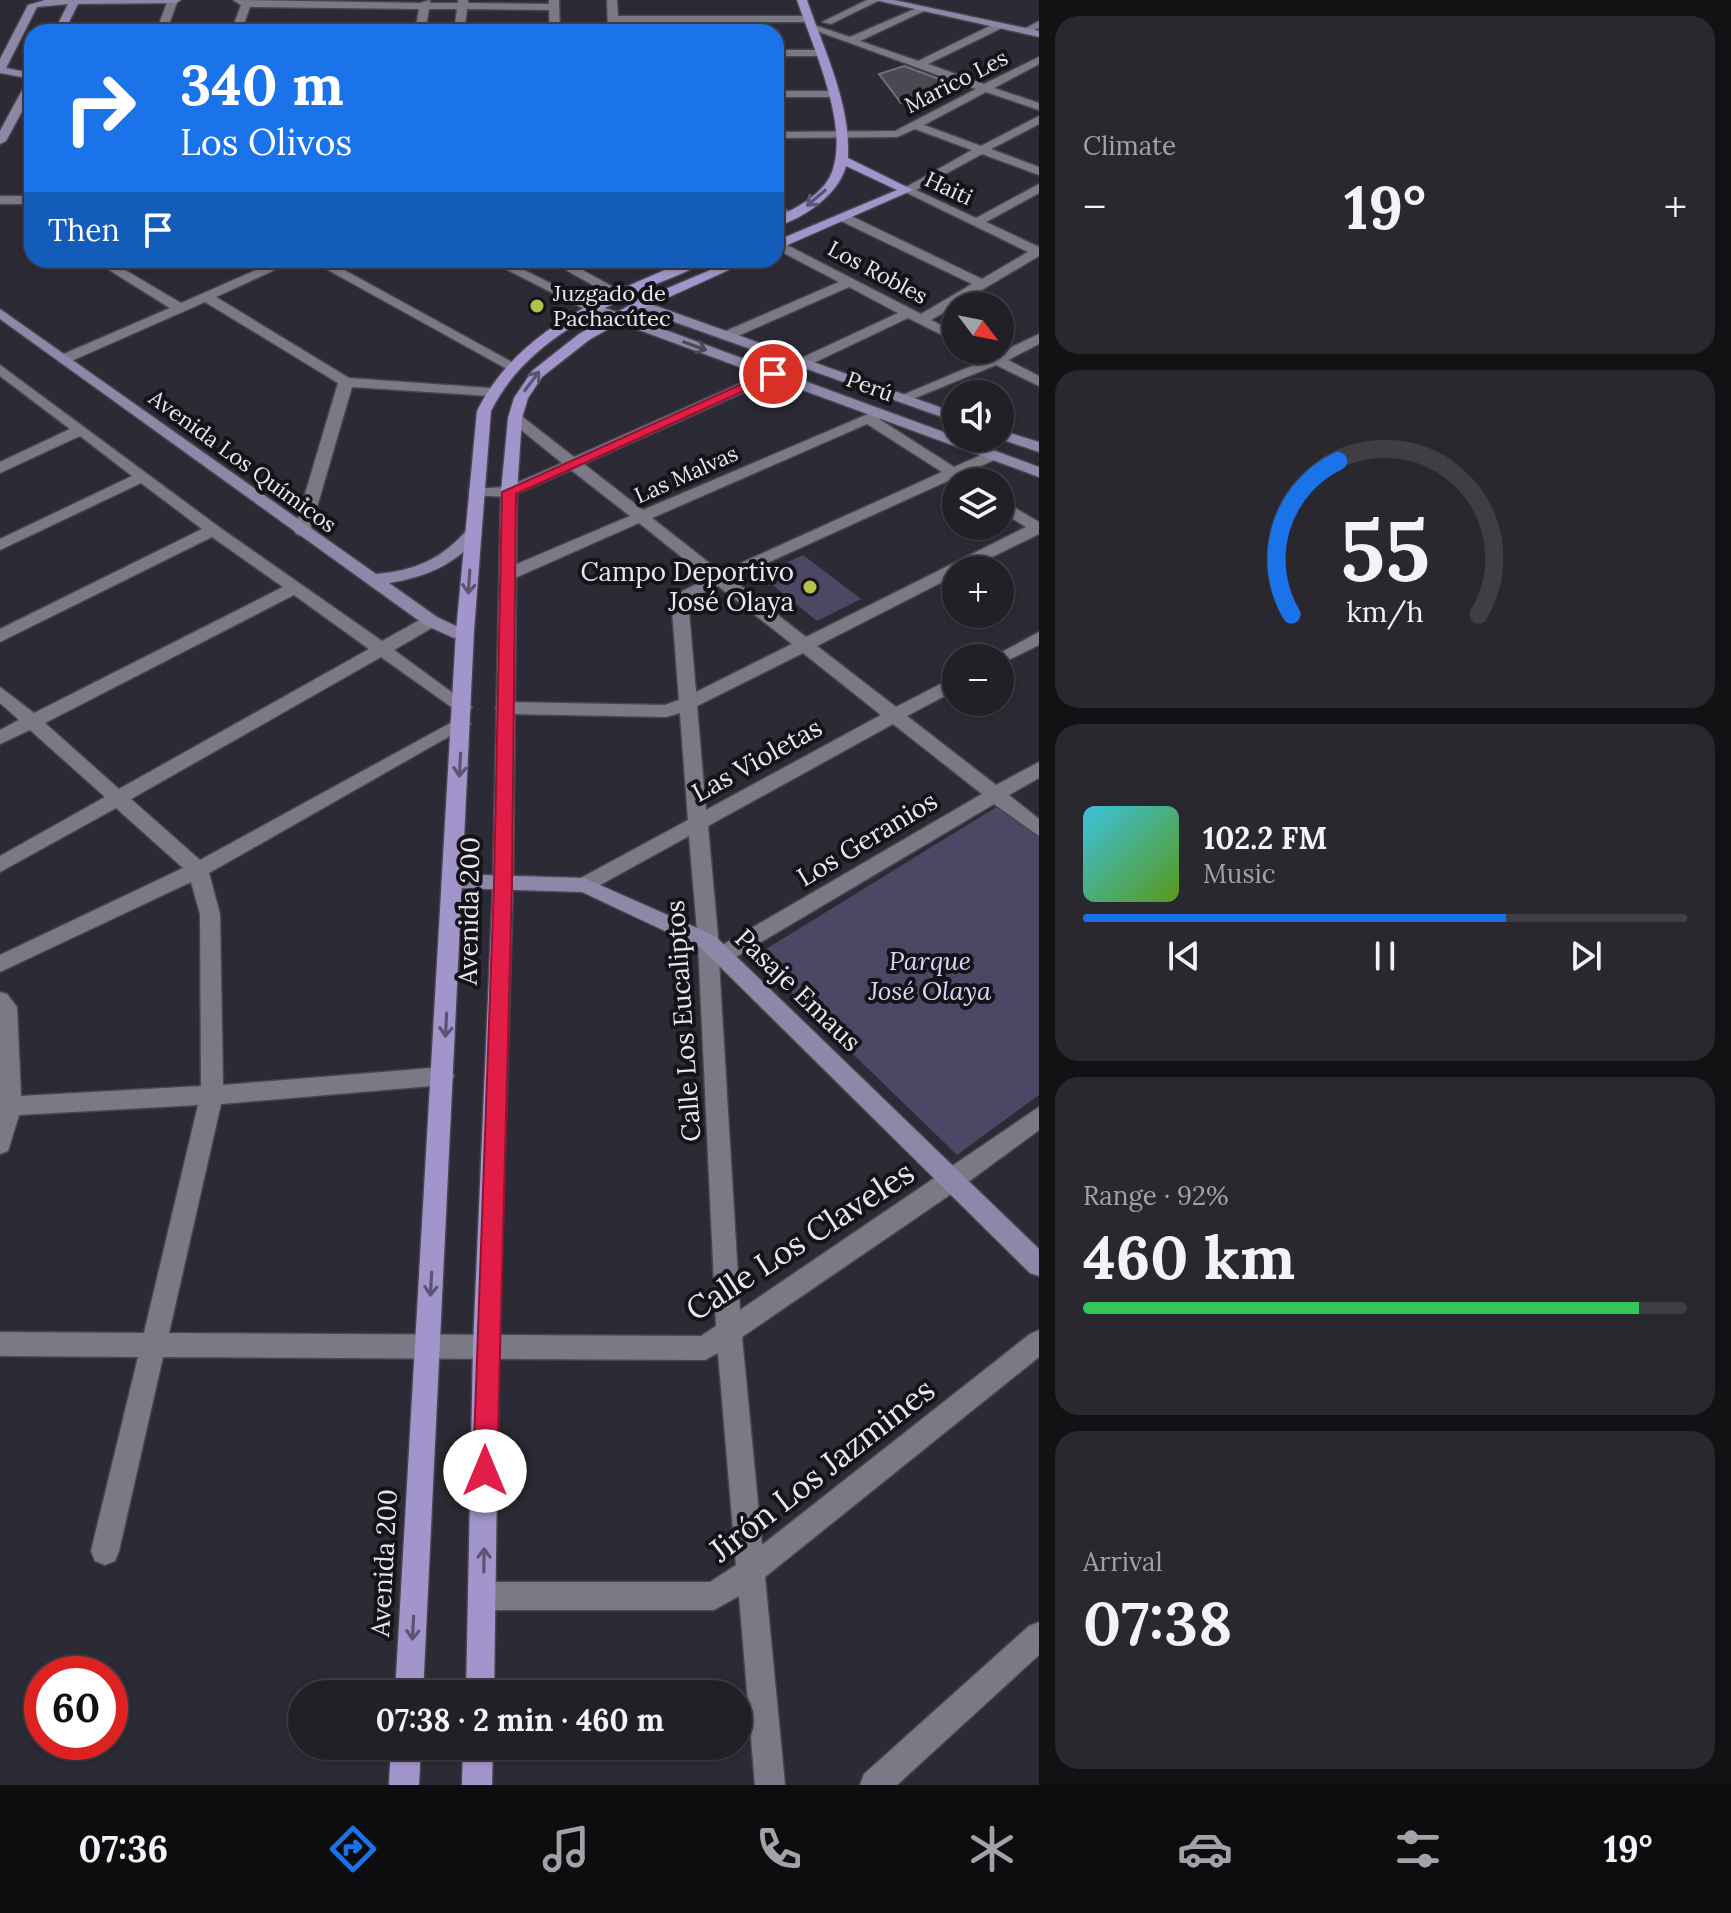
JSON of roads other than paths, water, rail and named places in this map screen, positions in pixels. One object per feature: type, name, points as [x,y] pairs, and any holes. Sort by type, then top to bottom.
[{"type":"main road","points":[[24,74],[0,70],[29,9],[41,3],[175,0]]},
{"type":"main road","points":[[784,219],[826,191],[842,160],[842,136],[832,94],[802,0]]},
{"type":"main road","points":[[878,0],[1039,34]]},
{"type":"main road","points":[[63,24],[75,1]]},
{"type":"main road","points":[[0,141],[24,98]]},
{"type":"main road","name":"Haiti","points":[[842,160],[907,190]]},
{"type":"main road","points":[[784,243],[907,190]]},
{"type":"main road","name":"Avenida 200","points":[[480,1680],[486,1346],[503,883],[509,492],[515,418],[521,398],[537,374],[552,360],[616,318],[631,300],[685,268]]},
{"type":"main road","name":"Avenida 200","points":[[410,1680],[465,631],[474,492],[484,411],[490,392],[512,366],[595,309],[631,300],[722,268]]},
{"type":"main road","name":"Perú","points":[[631,300],[942,413]]},
{"type":"main road","name":"Perú","points":[[595,309],[773,374],[874,415],[1039,472]]},
{"type":"main road","name":"Avenida Los Químicos","points":[[0,313],[431,621],[454,632],[465,631]]},
{"type":"main road","points":[[1014,439],[1039,447]]},
{"type":"main road","points":[[371,579],[421,572],[443,563],[459,551],[473,533]]},
{"type":"main road","name":"Pasaje Emaus","points":[[453,881],[584,885],[715,949],[1039,1265]]},
{"type":"main road","points":[[404,1785],[405,1760]]},
{"type":"main road","points":[[477,1785],[478,1760]]},
{"type":"street","points":[[164,24],[175,0]]},
{"type":"street","points":[[612,0],[613,24]]},
{"type":"street","points":[[613,19],[809,23],[828,21],[878,0]]},
{"type":"street","points":[[238,24],[244,1],[555,3],[555,24]]},
{"type":"street","points":[[421,24],[424,2]]},
{"type":"street","points":[[460,24],[463,2]]},
{"type":"street","points":[[853,40],[921,10]]},
{"type":"street","points":[[828,21],[853,40],[1039,107]]},
{"type":"street","points":[[1025,31],[1039,24]]},
{"type":"street","points":[[920,64],[998,26]]},
{"type":"street","points":[[784,53],[819,53]]},
{"type":"street","name":"Marico Les","points":[[784,135],[897,134],[1039,60]]},
{"type":"street","points":[[784,94],[832,94]]},
{"type":"street","points":[[907,190],[1039,119]]},
{"type":"street","points":[[914,125],[1039,171]]},
{"type":"street","points":[[976,223],[1039,188]]},
{"type":"street","name":"Haiti","points":[[907,190],[1039,252]]},
{"type":"street","points":[[0,200],[24,200]]},
{"type":"street","points":[[784,213],[790,216]]},
{"type":"street","points":[[845,218],[982,284]]},
{"type":"street","name":"Los Robles","points":[[784,249],[942,331]]},
{"type":"street","points":[[921,320],[1039,252]]},
{"type":"street","points":[[112,268],[180,308]]},
{"type":"street","points":[[64,359],[272,268]]},
{"type":"street","points":[[331,268],[512,366]]},
{"type":"street","points":[[510,268],[595,309]]},
{"type":"street","points":[[569,268],[631,300]]},
{"type":"street","points":[[726,336],[849,282]]},
{"type":"street","points":[[206,297],[346,382],[490,392]]},
{"type":"street","points":[[802,363],[908,313]]},
{"type":"street","points":[[1014,351],[1039,338]]},
{"type":"street","points":[[900,399],[987,364]]},
{"type":"street","points":[[1005,364],[1039,382]]},
{"type":"street","points":[[0,369],[213,530],[381,649],[462,716],[198,870],[0,964]]},
{"type":"street","points":[[474,492],[509,492],[773,374]]},
{"type":"street","points":[[302,531],[346,382]]},
{"type":"street","points":[[0,393],[20,384]]},
{"type":"street","points":[[874,415],[946,468]]},
{"type":"street","name":"Las Malvas","points":[[509,574],[874,415]]},
{"type":"street","points":[[515,418],[1039,829]]},
{"type":"street","points":[[0,468],[81,430]]},
{"type":"street","name":"Calle Los Eucaliptos","points":[[974,468],[993,455]]},
{"type":"street","points":[[0,545],[142,477]]},
{"type":"street","name":"Calle Los Eucaliptos","points":[[770,1785],[729,1332],[715,949],[698,822],[679,597],[942,486]]},
{"type":"street","points":[[1014,513],[1038,528]]},
{"type":"street","points":[[504,708],[666,711],[688,703],[1038,528]]},
{"type":"street","points":[[0,636],[213,530]]},
{"type":"street","points":[[0,738],[295,588]]},
{"type":"street","points":[[0,865],[431,621]]},
{"type":"street","points":[[1014,651],[1039,638]]},
{"type":"street","name":"Las Violetas","points":[[584,885],[942,689]]},
{"type":"street","points":[[0,693],[198,870],[210,914],[212,1095],[105,1551]]},
{"type":"street","name":"Los Geranios","points":[[715,949],[1039,769]]},
{"type":"street","points":[[0,1000],[6,1007],[10,1106],[0,1144]]},
{"type":"street","points":[[10,1106],[212,1095],[443,1076]]},
{"type":"street","name":"Calle Los Claveles","points":[[0,1344],[705,1348],[952,1181],[1039,1117]]},
{"type":"street","name":"Jirón Los Jazmines","points":[[483,1596],[714,1596],[751,1571],[1039,1342]]},
{"type":"street","points":[[875,1785],[1039,1637]]},
{"type":"place","name":"Juzgado de Pachacútec","points":[[537,306]]},
{"type":"place","name":"Campo Deportivo José Olaya","points":[[810,587]]},
{"type":"park label","name":"Parque José Olaya","points":[[930,976]]}]
